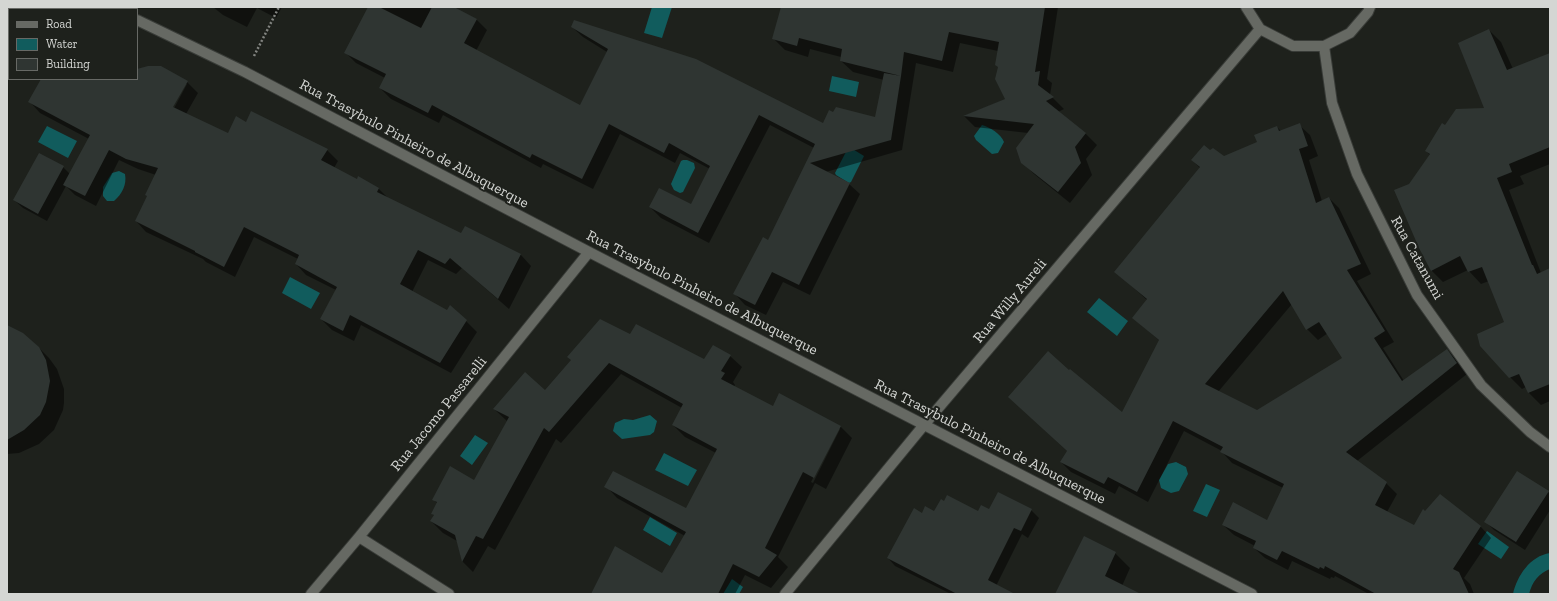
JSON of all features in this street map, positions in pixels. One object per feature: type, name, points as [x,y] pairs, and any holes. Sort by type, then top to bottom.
[{"type":"street","points":[[1246,7],[1260,28],[1293,46],[1324,46],[1350,34],[1368,12],[1370,7]]},
{"type":"street","name":"Rua Trasybulo Pinheiro de Albuquerque","points":[[138,20],[245,72],[589,252],[1252,594]]},
{"type":"street","name":"Rua Willy Aureli","points":[[785,594],[924,425],[1260,28]]},
{"type":"street","name":"Rua Catanumi","points":[[1324,46],[1332,103],[1357,174],[1417,295],[1481,385],[1530,432],[1550,447]]},
{"type":"street","name":"Rua Jacomo Passarelli","points":[[311,594],[359,537],[589,252]]},
{"type":"street","points":[[359,537],[449,594]]},
{"type":"path","points":[[245,72],[279,7]]},
{"type":"water","points":[[652,7],[672,7],[662,38],[644,33]]},
{"type":"water","points":[[832,76],[859,82],[856,97],[829,91]]},
{"type":"water","points":[[982,125],[995,131],[1003,139],[1004,142],[998,153],[992,154],[976,140],[974,136]]},
{"type":"water","points":[[47,126],[77,141],[68,158],[38,142]]},
{"type":"water","points":[[848,148],[851,148],[864,156],[851,182],[849,183],[835,173]]},
{"type":"water","points":[[683,160],[694,163],[695,168],[683,192],[680,193],[674,190],[671,184],[681,161]]},
{"type":"water","points":[[119,171],[125,174],[123,189],[114,201],[107,201],[103,196],[103,187],[112,173]]},
{"type":"water","points":[[290,277],[320,293],[311,309],[282,293]]},
{"type":"water","points":[[1099,298],[1128,321],[1117,336],[1087,312]]},
{"type":"water","points":[[650,415],[657,421],[654,432],[650,435],[622,439],[613,431],[615,423],[624,419],[633,420]]},
{"type":"water","points":[[475,435],[488,443],[472,465],[460,456]]},
{"type":"water","points":[[664,453],[697,470],[688,486],[655,470]]},
{"type":"water","points":[[1176,462],[1186,467],[1188,474],[1179,491],[1171,493],[1161,488],[1159,480],[1168,464]]},
{"type":"water","points":[[1206,484],[1220,490],[1207,517],[1193,511]]},
{"type":"water","points":[[650,517],[677,533],[670,546],[643,530]]},
{"type":"water","points":[[1487,531],[1509,547],[1501,559],[1478,544]]},
{"type":"water","points":[[1550,553],[1550,569],[1536,578],[1529,594],[1513,594],[1521,574],[1526,568],[1536,558]]},
{"type":"water","points":[[732,579],[743,587],[739,594],[723,594]]},
{"type":"building","points":[[368,7],[379,7],[421,28],[432,7],[454,7],[477,19],[464,43],[580,105],[608,49],[571,27],[574,20],[696,59],[823,123],[829,110],[833,112],[836,107],[875,117],[884,73],[901,76],[891,140],[810,163],[850,183],[799,285],[772,272],[755,305],[733,294],[763,237],[768,240],[815,144],[759,115],[698,233],[649,207],[659,188],[691,204],[710,166],[669,143],[664,153],[609,124],[582,179],[532,154],[530,158],[432,105],[428,113],[379,88],[386,74],[344,53]]},
{"type":"building","points":[[781,7],[1045,7],[1035,72],[1040,71],[1038,85],[1054,97],[1046,101],[1086,133],[1075,147],[1081,163],[1058,192],[1021,163],[1016,148],[1034,124],[963,116],[1005,99],[995,79],[998,67],[995,65],[999,42],[949,32],[942,61],[904,52],[901,76],[840,61],[842,49],[799,38],[797,46],[772,39]]},
{"type":"building","points":[[1489,29],[1507,70],[1550,53],[1550,147],[1509,164],[1512,172],[1497,178],[1537,274],[1550,268],[1550,384],[1528,393],[1519,374],[1509,378],[1480,346],[1477,334],[1504,322],[1482,267],[1468,272],[1460,256],[1431,271],[1419,248],[1394,190],[1409,184],[1430,154],[1425,151],[1442,123],[1445,125],[1456,109],[1484,108],[1458,43]]},
{"type":"building","points":[[148,66],[161,66],[188,81],[173,107],[228,133],[236,116],[246,122],[251,111],[328,149],[321,160],[357,179],[358,176],[379,188],[377,192],[461,233],[465,226],[521,254],[498,299],[450,258],[445,264],[418,250],[400,284],[447,310],[450,305],[467,320],[440,363],[350,315],[343,331],[320,319],[337,287],[295,264],[299,255],[244,227],[224,267],[135,221],[158,168],[126,159],[109,150],[85,196],[63,185],[90,135],[28,102],[40,80],[138,80],[138,69]]},
{"type":"building","points":[[1300,123],[1308,146],[1299,149],[1316,203],[1329,197],[1361,264],[1347,270],[1385,331],[1374,338],[1402,381],[1447,349],[1457,363],[1346,452],[1387,482],[1375,505],[1414,525],[1423,509],[1425,511],[1440,494],[1481,526],[1453,569],[1459,572],[1469,594],[1376,594],[1325,566],[1324,569],[1320,567],[1319,569],[1282,551],[1277,560],[1253,548],[1256,541],[1222,525],[1233,502],[1267,520],[1284,484],[1220,452],[1223,447],[1173,421],[1137,492],[1108,477],[1104,484],[1060,462],[1067,451],[1008,397],[1048,351],[1069,370],[1070,369],[1122,412],[1159,340],[1132,318],[1147,299],[1114,272],[1200,167],[1191,160],[1204,145],[1210,150],[1213,148],[1224,156],[1257,142],[1254,135],[1277,126],[1279,131]],"holes":[[[1283,291],[1306,330],[1319,322],[1342,358],[1257,410],[1205,384]]]},
{"type":"building","points":[[39,153],[64,166],[38,214],[13,200]]},
{"type":"building","points":[[600,319],[630,334],[636,324],[704,359],[713,345],[731,355],[721,371],[725,373],[721,379],[773,406],[779,393],[841,426],[814,478],[803,472],[765,548],[777,555],[759,577],[733,564],[718,594],[591,594],[615,546],[662,573],[686,532],[604,487],[613,471],[686,508],[717,449],[672,425],[683,404],[609,363],[549,432],[544,428],[483,539],[476,536],[462,562],[455,535],[430,521],[434,515],[431,514],[437,502],[432,500],[450,466],[474,480],[509,417],[493,409],[525,372],[545,390],[571,360],[567,357]]},
{"type":"building","points":[[7,325],[23,333],[39,347],[46,360],[50,381],[46,402],[40,415],[24,430],[7,440]]},
{"type":"building","points":[[1517,471],[1549,491],[1516,542],[1484,522]]},
{"type":"building","points":[[998,492],[1032,509],[1021,531],[1014,528],[988,580],[1015,594],[957,594],[887,558],[914,508],[922,513],[925,506],[934,511],[941,499],[944,501],[947,495],[978,511],[981,505],[989,509]]},
{"type":"building","points":[[1084,536],[1116,552],[1105,576],[1141,594],[1055,594]]}]
